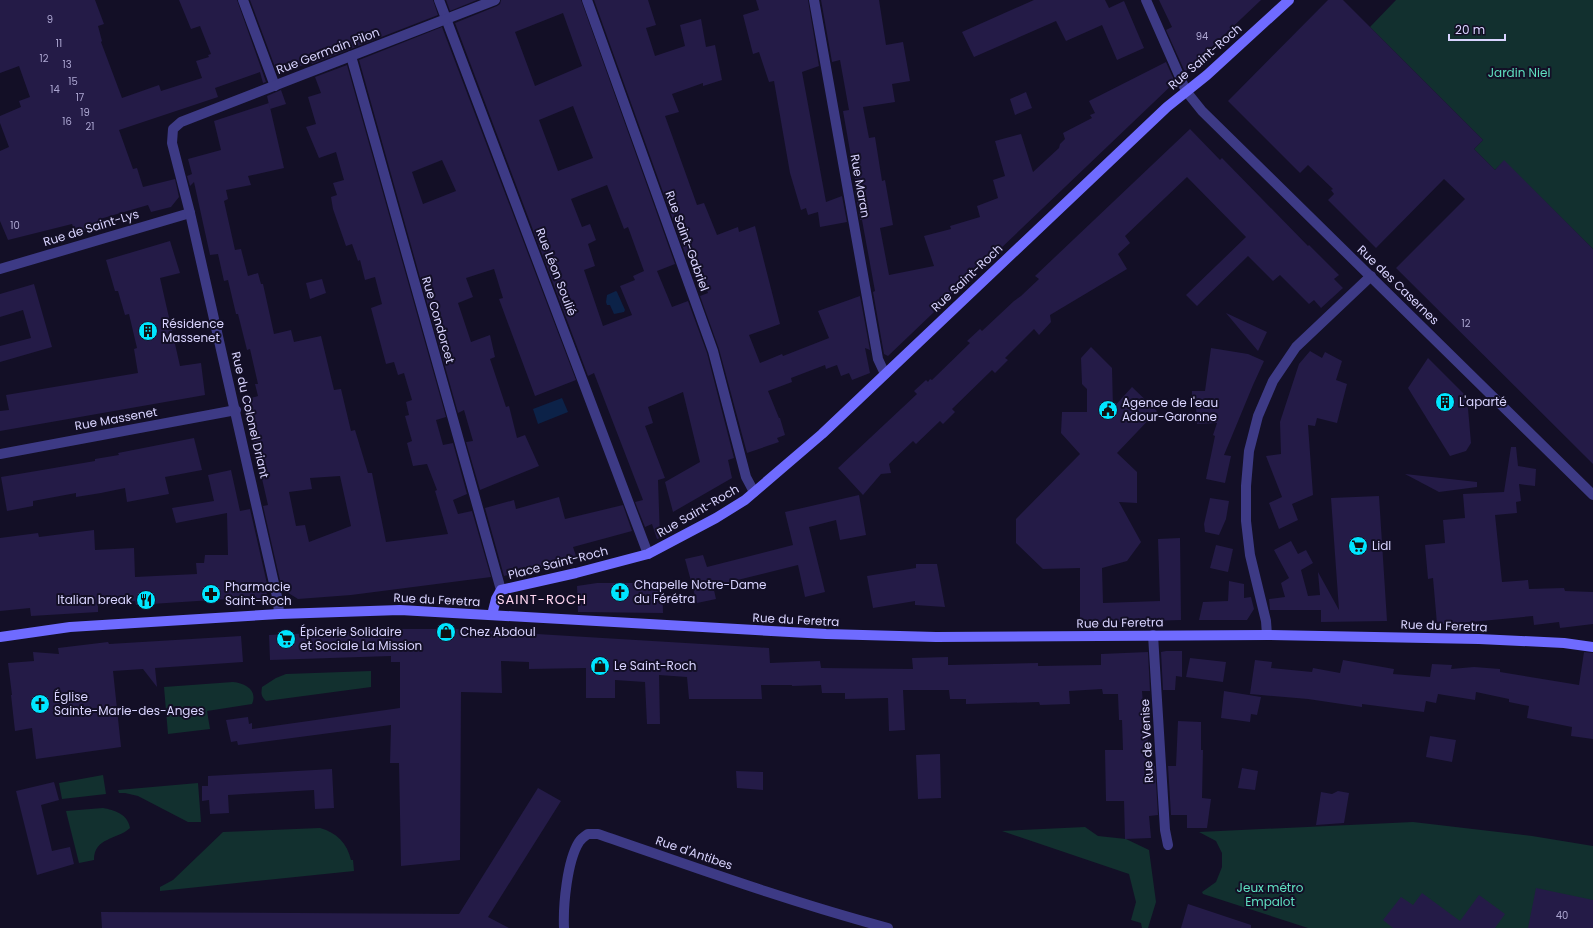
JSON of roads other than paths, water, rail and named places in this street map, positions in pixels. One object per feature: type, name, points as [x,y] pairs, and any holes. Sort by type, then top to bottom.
[{"type":"street","points":[[243,0],[275,86]]},
{"type":"street","name":"Rue Léon Soulié","points":[[439,0],[648,554]]},
{"type":"street","name":"Rue Germain Pilon","points":[[173,129],[181,122],[495,0]]},
{"type":"street","name":"Rue Saint-Gabriel","points":[[586,0],[713,352],[746,477],[754,492]]},
{"type":"street","name":"Rue Maran","points":[[814,0],[878,359],[885,374]]},
{"type":"street","name":"Rue des Casernes","points":[[1146,0],[1186,91],[1202,111],[1593,495]]},
{"type":"street","name":"Rue Saint-Roch","points":[[648,554],[716,518],[754,492],[822,434],[1161,112],[1207,75],[1289,0]]},
{"type":"street","name":"Rue Condorcet","points":[[351,56],[501,590]]},
{"type":"street","name":"Rue du Colonel Driant","points":[[173,129],[172,143],[236,410],[278,601],[279,614]]},
{"type":"street","name":"Rue de Saint-Lys","points":[[1,267],[190,213]]},
{"type":"street","points":[[1267,635],[1266,621],[1250,556],[1246,521],[1246,486],[1249,451],[1258,416],[1273,382],[1296,347],[1371,276]]},
{"type":"street","name":"Rue Massenet","points":[[0,454],[236,410]]},
{"type":"street","name":"Place Saint-Roch","points":[[492,616],[496,598],[501,590],[576,573],[648,554]]},
{"type":"street","name":"Rue du Feretra","points":[[0,637],[70,627],[279,614],[400,610],[826,634],[936,637],[1267,635],[1479,640],[1564,643],[1593,646]]},
{"type":"street","name":"Rue de Venise","points":[[1153,635],[1165,830],[1168,845]]},
{"type":"street","name":"Rue d'Antibes","points":[[564,928],[563,909],[571,862],[579,842],[588,834],[598,834],[750,886],[846,917],[888,928]]},
{"type":"water","points":[[616,291],[625,310],[624,312],[614,314],[610,305],[607,305],[606,302],[607,295]]},
{"type":"water","points":[[562,398],[568,412],[538,424],[533,409]]},
{"type":"place","name":"Résidence Massenet","points":[[148,331]]},
{"type":"place","name":"L'aparté","points":[[1445,402]]},
{"type":"place","name":"Agence de l'eau Adour-Garonne","points":[[1108,410]]},
{"type":"place","name":"Lidl","points":[[1358,546]]},
{"type":"place","name":"Chapelle Notre-Dame du Férétra","points":[[620,592]]},
{"type":"place","name":"Pharmacie Saint-Roch","points":[[211,594]]},
{"type":"place","name":"Italian break","points":[[146,600]]},
{"type":"place","name":"Chez Abdoul","points":[[446,632]]},
{"type":"place","name":"Épicerie Solidaire et Sociale La Mission","points":[[286,639]]},
{"type":"place","name":"Le Saint-Roch","points":[[600,666]]},
{"type":"place","name":"Église Sainte-Marie-des-Anges","points":[[40,704]]},
{"type":"district","name":"SAINT-ROCH","points":[[542,599]]},
{"type":"park label","name":"Jardin Niel","points":[[1519,73]]},
{"type":"park label","name":"Jeux métro Empalot","points":[[1270,895]]}]
